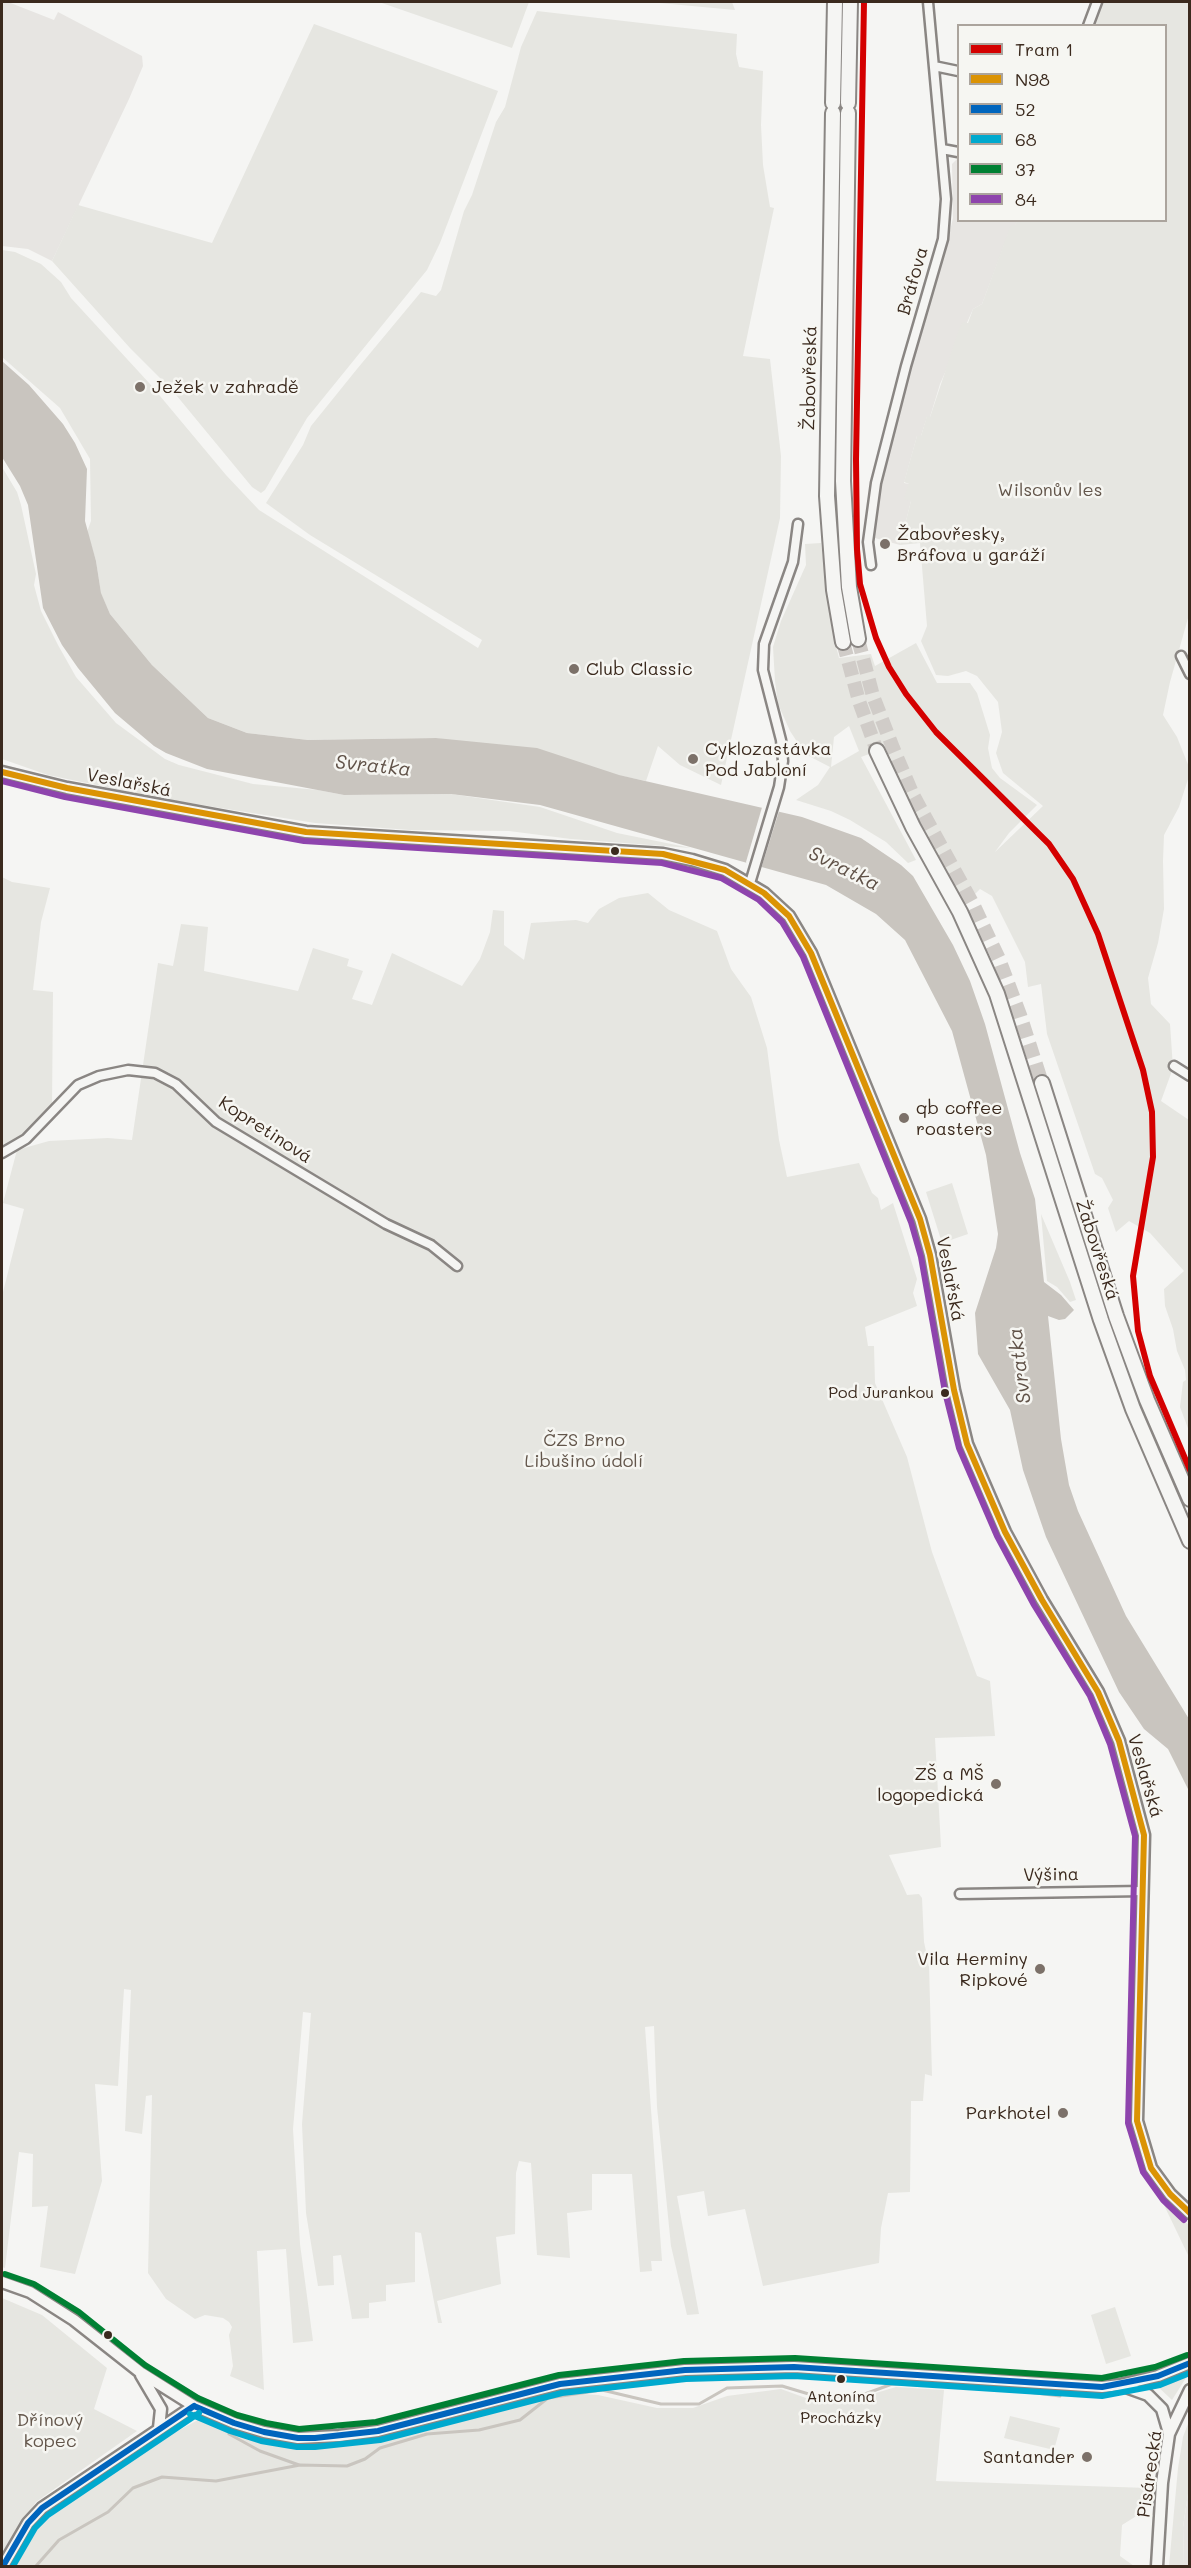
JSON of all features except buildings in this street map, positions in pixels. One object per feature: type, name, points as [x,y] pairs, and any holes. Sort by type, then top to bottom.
[{"type":"highway","name":"Žabovřeská","points":[[835,2],[827,496],[834,590],[843,642]]},
{"type":"highway","name":"Žabovřeská","points":[[850,2],[843,481],[849,587],[858,639]]},
{"type":"highway","name":"Žabovřeská","points":[[877,751],[913,827],[960,912],[985,965],[1006,1020],[1101,1320],[1133,1409],[1190,1541]]},
{"type":"highway","name":"Žabovřeská","points":[[1042,1083],[1119,1326],[1147,1400],[1190,1499]]},
{"type":"street","name":"Bráfova","points":[[871,565],[868,542],[876,483],[906,366],[943,239],[946,199],[928,2]]},
{"type":"street","points":[[1089,24],[1097,2]]},
{"type":"street","points":[[934,66],[957,71]]},
{"type":"street","points":[[942,149],[957,152]]},
{"type":"street","points":[[750,883],[781,777],[783,750],[763,670],[764,644],[793,561],[798,524]]},
{"type":"street","points":[[1181,656],[1190,674]]},
{"type":"street","name":"Veslařská","points":[[2,772],[67,788],[306,832],[663,854],[724,870],[750,883],[784,911],[805,940],[910,1190],[930,1255],[954,1390],[967,1444],[1005,1532],[1042,1600],[1098,1692],[1112,1721],[1140,1814],[1144,1835],[1137,2121],[1151,2168],[1170,2194],[1190,2212]]},
{"type":"street","points":[[1174,1066],[1190,1076]]},
{"type":"street","name":"Kopretinová","points":[[2,1153],[26,1139],[78,1084],[99,1076],[128,1070],[155,1073],[176,1084],[216,1122],[386,1224],[431,1245],[457,1266]]},
{"type":"street","name":"Výšina","points":[[960,1894],[1143,1891]]},
{"type":"street","points":[[2,2282],[30,2292],[74,2320],[140,2372],[194,2406],[234,2423],[264,2432],[298,2438],[378,2431],[560,2384],[685,2370],[794,2367],[1062,2385],[1120,2385],[1158,2376],[1190,2363]]},
{"type":"street","points":[[140,2372],[161,2409],[159,2428]]},
{"type":"street","points":[[1120,2385],[1148,2394],[1162,2409],[1169,2434]]},
{"type":"street","name":"Pisárecká","points":[[1157,2566],[1162,2483],[1169,2434],[1190,2390]]},
{"type":"street","points":[[3,2566],[28,2523],[42,2508],[194,2406]]},
{"type":"shaded area","points":[[2,2],[8,2],[54,20],[58,12],[142,56],[143,66],[129,99],[52,261],[28,249],[2,246]]},
{"type":"shaded area","points":[[957,159],[957,222],[1017,222],[1015,226],[1012,225],[982,304],[973,309],[940,384],[930,417],[927,417],[921,436],[917,436],[904,483],[909,484],[911,501],[900,545],[864,535],[947,244],[953,218],[952,164]]},
{"type":"shaded area","points":[[1189,2487],[1189,2566],[1184,2566],[1183,2527]]},
{"type":"green space","points":[[379,2],[529,2],[512,48]]},
{"type":"green space","points":[[649,2],[732,2],[735,10]]},
{"type":"green space","name":"Wilsonův les","points":[[1102,2],[1189,2],[1190,611],[1163,715],[1177,737],[1190,773],[1179,807],[1164,835],[1164,909],[1158,943],[1148,978],[1151,1004],[1170,1024],[1173,1068],[1161,1101],[1189,1120],[1189,1431],[1180,1407],[1183,1382],[1186,1380],[1185,1370],[1177,1351],[1173,1329],[1165,1306],[1164,1289],[1184,1271],[1150,1233],[1129,1221],[1116,1232],[1108,1208],[1113,1200],[1102,1178],[1095,1174],[1047,1034],[1041,984],[1028,987],[1025,962],[992,896],[980,889],[965,904],[911,805],[886,748],[861,757],[916,860],[908,863],[886,842],[850,820],[831,811],[796,800],[818,785],[830,767],[805,754],[790,731],[778,704],[773,647],[781,621],[806,565],[805,544],[821,543],[832,630],[839,658],[871,654],[875,666],[916,643],[937,683],[970,683],[977,693],[990,735],[988,748],[992,768],[1000,778],[1037,805],[1009,833],[995,852],[1043,806],[1003,773],[996,753],[1002,732],[998,702],[977,676],[966,671],[948,676],[936,675],[921,641],[927,626],[920,543],[900,545],[911,501],[904,499],[909,484],[904,482],[917,436],[921,436],[927,416],[930,417],[960,327],[963,322],[968,323],[973,309],[982,304],[1011,225],[1015,225],[1016,222],[1167,222],[1167,24],[1093,24]],"holes":[[[849,726],[859,751],[831,767],[834,737]]]},
{"type":"green space","points":[[537,11],[737,34],[736,54],[739,67],[763,71],[761,125],[763,165],[770,207],[774,208],[743,356],[770,359],[781,456],[780,518],[721,785],[680,765],[658,746],[646,781],[436,738],[308,740],[247,733],[208,718],[152,665],[110,614],[101,594],[96,561],[87,532],[91,521],[90,459],[60,408],[2,357],[2,250],[15,252],[41,264],[61,282],[71,298],[150,384],[226,475],[259,510],[478,648],[482,640],[310,535],[266,503],[303,445],[311,426],[357,369],[421,292],[436,296],[441,290],[464,211],[472,195],[496,122],[505,107],[521,47]]},
{"type":"green space","points":[[314,24],[498,91],[440,243],[427,270],[307,418],[265,490],[261,493],[252,487],[172,390],[130,348],[52,261],[78,205],[212,243]]},
{"type":"green space","points":[[2,467],[17,492],[36,574],[34,585],[41,611],[58,645],[76,677],[116,723],[165,759],[179,765],[253,784],[318,790],[344,795],[451,794],[540,807],[617,833],[691,848],[571,839],[509,831],[410,830],[315,823],[164,799],[48,775],[2,759]]},
{"type":"green space","points":[[2,877],[12,882],[50,888],[41,922],[33,990],[53,992],[52,1108],[30,1133],[7,1148],[2,1148]]},
{"type":"green space","name":"ČZS Brno Libušino údolí","points":[[648,893],[669,910],[717,931],[731,969],[751,997],[767,1048],[779,1140],[787,1177],[859,1163],[872,1193],[878,1198],[881,1210],[893,1203],[917,1279],[913,1293],[917,1306],[865,1327],[868,1346],[874,1346],[875,1383],[907,1457],[932,1552],[977,1676],[990,1681],[995,1736],[935,1738],[941,1847],[889,1855],[907,1895],[919,1894],[922,1898],[924,1942],[929,1965],[932,2076],[925,2074],[923,2101],[911,2101],[910,2192],[888,2193],[881,2228],[879,2263],[763,2286],[745,2209],[708,2216],[704,2191],[677,2196],[699,2314],[687,2315],[671,2246],[657,2107],[654,2026],[645,2027],[662,2261],[651,2261],[652,2271],[640,2272],[632,2174],[592,2174],[592,2210],[567,2213],[570,2258],[537,2255],[531,2163],[519,2161],[516,2173],[515,2234],[496,2237],[501,2284],[437,2301],[442,2323],[438,2323],[421,2233],[415,2232],[415,2282],[386,2285],[386,2301],[369,2303],[369,2318],[352,2319],[341,2255],[333,2256],[334,2285],[318,2286],[306,2213],[302,2124],[311,2013],[303,2012],[293,2129],[300,2244],[313,2341],[293,2343],[286,2249],[257,2251],[264,2390],[230,2376],[233,2366],[229,2335],[232,2327],[229,2322],[223,2318],[205,2315],[195,2319],[166,2299],[148,2273],[152,2095],[146,2096],[142,2134],[125,2131],[131,1990],[124,1989],[118,2086],[95,2084],[102,2181],[75,2274],[40,2267],[48,2206],[32,2207],[33,2154],[19,2152],[5,2268],[2,2267],[2,1296],[24,1209],[3,1203],[17,1150],[49,1141],[108,1138],[132,1140],[158,963],[173,966],[181,924],[208,927],[204,971],[298,991],[313,948],[349,959],[347,966],[363,971],[352,999],[372,1005],[392,953],[462,986],[480,959],[490,932],[493,910],[504,911],[504,945],[524,960],[531,923],[576,920],[588,923],[599,909],[619,898]]},
{"type":"green space","points":[[952,1183],[968,1234],[942,1243],[926,1192]]},
{"type":"green space","points":[[1041,1214],[1076,1300],[1070,1302],[1057,1287],[1047,1281]]},
{"type":"green space","points":[[1163,2203],[1189,2225],[1189,2257]]},
{"type":"green space","name":"Dřínový kopec","points":[[2,2298],[42,2315],[107,2368],[94,2409],[137,2431],[36,2502],[2,2553]]},
{"type":"green space","points":[[1115,2307],[1131,2356],[1106,2364],[1091,2315]]},
{"type":"green space","points":[[1189,2369],[1189,2373],[1172,2400],[1155,2384]]},
{"type":"green space","points":[[896,2387],[944,2390],[936,2481],[1148,2488],[1146,2510],[1122,2525],[1120,2556],[1134,2566],[12,2566],[29,2535],[81,2492],[144,2449],[198,2420],[265,2441],[317,2446],[366,2441],[553,2392],[598,2395],[657,2408],[693,2408],[727,2396],[781,2389],[814,2401],[849,2401]]},
{"type":"green space","points":[[1010,2416],[1060,2428],[1054,2450],[1004,2438]]},
{"type":"green space","points":[[1189,2421],[1189,2487],[1183,2527],[1184,2566],[1169,2566],[1178,2468],[1183,2437]]},
{"type":"water","name":"Svratka","points":[[2,361],[29,385],[63,424],[87,469],[85,521],[96,561],[101,593],[110,614],[152,665],[208,718],[247,733],[308,740],[436,738],[537,748],[619,775],[802,817],[861,838],[901,865],[913,876],[953,945],[970,981],[985,1024],[1035,1199],[1044,1282],[1061,1295],[1074,1310],[1065,1319],[1059,1320],[1048,1316],[1061,1439],[1069,1485],[1078,1511],[1126,1616],[1189,1719],[1189,1791],[1168,1749],[1144,1729],[1119,1692],[1046,1537],[1023,1470],[1010,1410],[978,1354],[975,1313],[996,1248],[998,1234],[986,1155],[952,1031],[905,940],[876,914],[826,885],[540,805],[451,794],[344,795],[207,769],[154,746],[115,713],[78,668],[62,645],[43,608],[28,505],[20,486],[2,457]]},
{"type":"pier","points":[[763,804],[780,808],[761,869],[747,865],[746,862]]},
{"type":"waterway","points":[[36,2566],[59,2540],[108,2512],[133,2488],[162,2477],[216,2481],[300,2465],[347,2466],[365,2459],[380,2448],[427,2434],[479,2430],[520,2420],[548,2398],[602,2390],[661,2404],[699,2404],[727,2388],[782,2386],[812,2395],[854,2398],[892,2384],[994,2388],[1060,2396]]},
{"type":"waterway","points":[[229,2434],[260,2451],[299,2465]]},
{"type":"tunnel","points":[[858,639],[873,696],[893,748],[913,795],[974,906],[999,959],[1042,1083]]},
{"type":"tunnel","points":[[843,642],[859,701],[877,751]]},
{"type":"tram line","name":"1","points":[[864,2],[856,459],[857,549],[860,584],[876,638],[889,667],[906,694],[936,732],[1049,844],[1073,879],[1098,934],[1143,1070],[1152,1112],[1153,1157],[1133,1276],[1138,1331],[1150,1376],[1190,1470]]},
{"type":"transit line","name":"N98","points":[[2,772],[67,788],[306,832],[663,854],[725,870],[764,893],[789,916],[811,953],[920,1219],[930,1255],[954,1390],[967,1444],[1005,1532],[1042,1600],[1098,1692],[1119,1741],[1144,1835],[1137,2121],[1151,2168],[1170,2194],[1190,2213]]},
{"type":"transit line","name":"84","points":[[2,781],[65,797],[304,841],[662,863],[721,878],[759,900],[782,922],[803,957],[911,1222],[921,1257],[945,1392],[959,1448],[997,1536],[1034,1605],[1090,1696],[1110,1744],[1135,1836],[1128,2123],[1143,2172],[1163,2200],[1184,2220]]},
{"type":"transit line","name":"37","points":[[5,2274],[34,2284],[79,2312],[145,2365],[198,2398],[237,2415],[299,2429],[376,2422],[559,2375],[684,2361],[795,2358],[1102,2378],[1155,2367],[1187,2355]]},
{"type":"transit line","name":"52","points":[[194,2406],[234,2423],[264,2432],[298,2438],[315,2438],[378,2431],[560,2384],[685,2370],[794,2367],[1102,2387],[1158,2376],[1190,2363]]},
{"type":"transit line","name":"68","points":[[190,2414],[261,2441],[297,2447],[315,2447],[380,2440],[562,2393],[686,2379],[794,2376],[1102,2396],[1160,2385],[1190,2373]]},
{"type":"transit line","name":"52","points":[[3,2566],[28,2523],[42,2508],[194,2406]]},
{"type":"transit line","name":"68","points":[[13,2566],[35,2528],[48,2515],[199,2413]]},
{"type":"place","name":"Ježek v zahradě","points":[[140,387]]},
{"type":"place","name":"Žabovřesky, Bráfova u garáží","points":[[885,544]]},
{"type":"place","name":"Club Classic","points":[[574,669]]},
{"type":"place","name":"Cyklozastávka Pod Jabloní","points":[[693,759]]},
{"type":"place","name":"qb coffee roasters","points":[[904,1118]]},
{"type":"place","name":"Pod Jurankou","points":[[945,1393]]},
{"type":"place","name":"ZŠ a MŠ logopedická","points":[[996,1784]]},
{"type":"place","name":"Vila Herminy Ripkové","points":[[1040,1969]]},
{"type":"place","name":"Parkhotel","points":[[1063,2113]]},
{"type":"place","name":"Antonína Procházky","points":[[841,2379]]},
{"type":"place","name":"Santander","points":[[1087,2457]]}]
